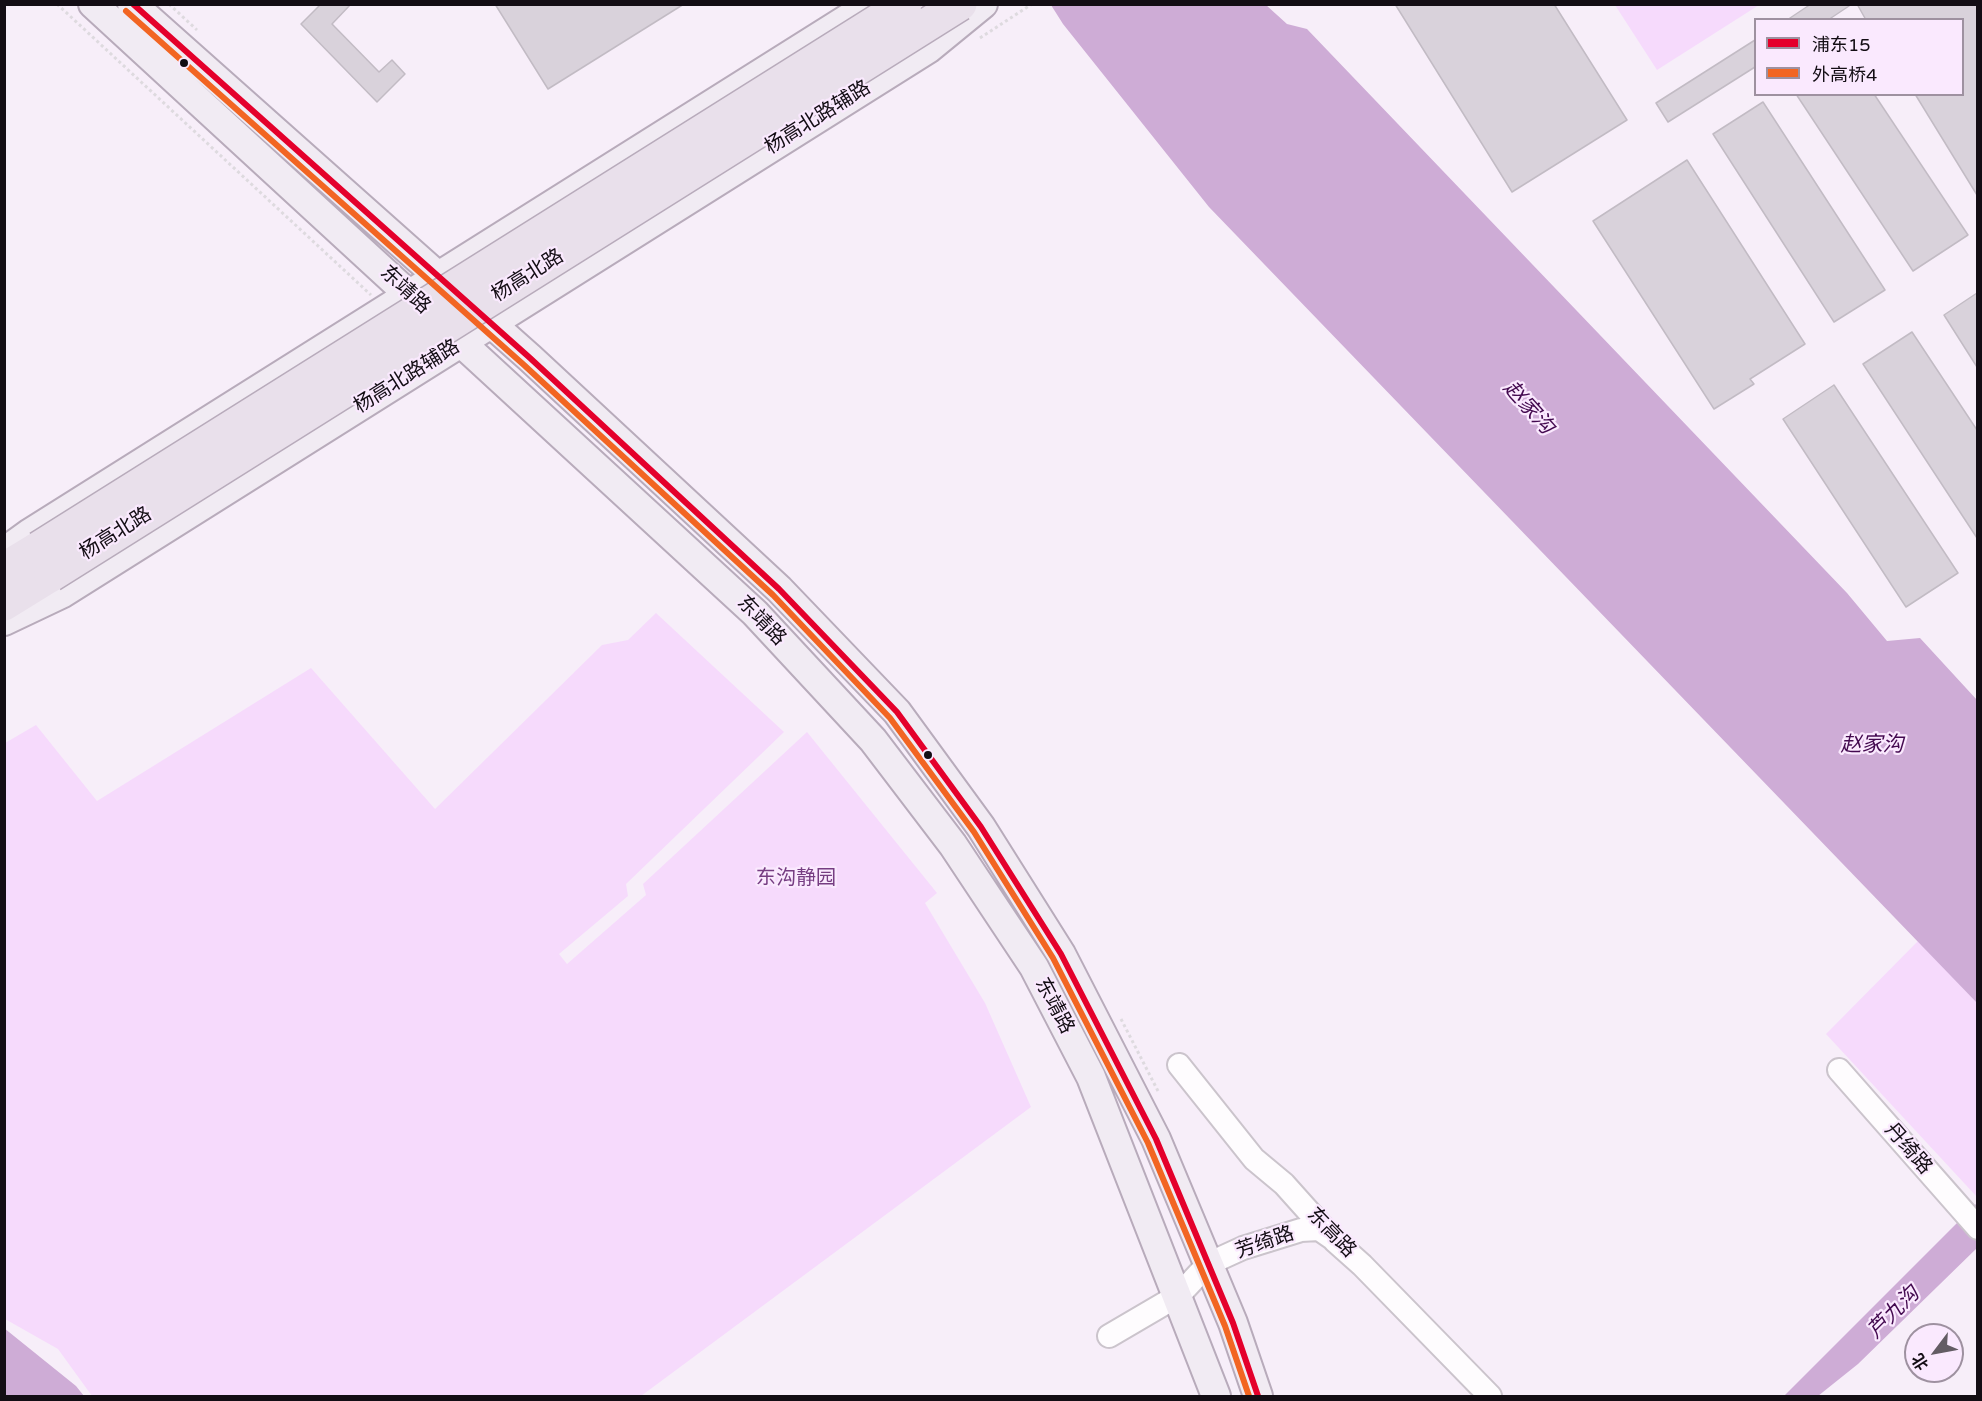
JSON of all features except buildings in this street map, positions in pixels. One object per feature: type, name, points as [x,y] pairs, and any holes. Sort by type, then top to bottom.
[{"type":"highway","name":"杨高北路","points":[[4,604],[45,561],[905,4]]},
{"type":"highway","name":"杨高北路","points":[[4,569],[45,561],[960,4]]},
{"type":"main road","name":"东靖路","points":[[93,4],[399,302],[465,347],[755,613],[873,740],[953,845],[1034,967],[1091,1077],[1179,1295],[1216,1396]]},
{"type":"main road","name":"东靖路","points":[[132,4],[491,323],[779,589],[904,720],[981,827],[1061,954],[1156,1139],[1233,1323],[1258,1396]]},
{"type":"main road","points":[[4,552],[40,527],[399,302],[429,270],[678,127],[871,4]]},
{"type":"main road","name":"杨高北路辅路","points":[[4,621],[63,593],[465,347],[491,323],[928,49],[984,4]]},
{"type":"street","name":"东高路","points":[[1179,1065],[1254,1159],[1284,1184],[1335,1241],[1362,1265],[1490,1396]]},
{"type":"street","name":"丹绮路","points":[[1839,1070],[1977,1228]]},
{"type":"street","name":"芳绮路","points":[[1109,1336],[1179,1295],[1208,1264],[1243,1248],[1301,1230],[1319,1229],[1335,1241]]},
{"type":"path","points":[[57,4],[399,302]]},
{"type":"path","points":[[977,39],[1032,4]]},
{"type":"green space","points":[[1615,5],[1759,5],[1657,70]]},
{"type":"green space","name":"东沟静园","points":[[656,613],[784,732],[626,884],[628,896],[559,954],[567,964],[646,895],[643,884],[807,732],[937,893],[925,903],[985,1003],[1031,1107],[641,1396],[92,1396],[58,1349],[5,1319],[5,743],[36,725],[97,801],[311,668],[435,809],[602,645],[628,640]]},
{"type":"green space","points":[[1918,941],[1977,1003],[1977,1197],[1826,1034]]},
{"type":"water","name":"赵家沟","points":[[1051,5],[1266,5],[1287,24],[1307,29],[1847,593],[1887,641],[1920,638],[1977,700],[1977,1003],[1209,207],[1063,24]]},
{"type":"water","name":"芦九沟","points":[[1977,1203],[1977,1248],[1858,1364],[1818,1396],[1784,1396]]},
{"type":"water","points":[[4,1328],[76,1386],[84,1396],[5,1396]]},
{"type":"transit line","name":"浦东15","points":[[133,4],[530,358],[779,589],[897,712],[981,827],[1061,954],[1156,1139],[1233,1323],[1258,1396]]},
{"type":"transit line","name":"外高桥4","points":[[126,11],[524,365],[773,595],[890,718],[974,832],[1053,958],[1148,1143],[1225,1326],[1249,1396]]}]
